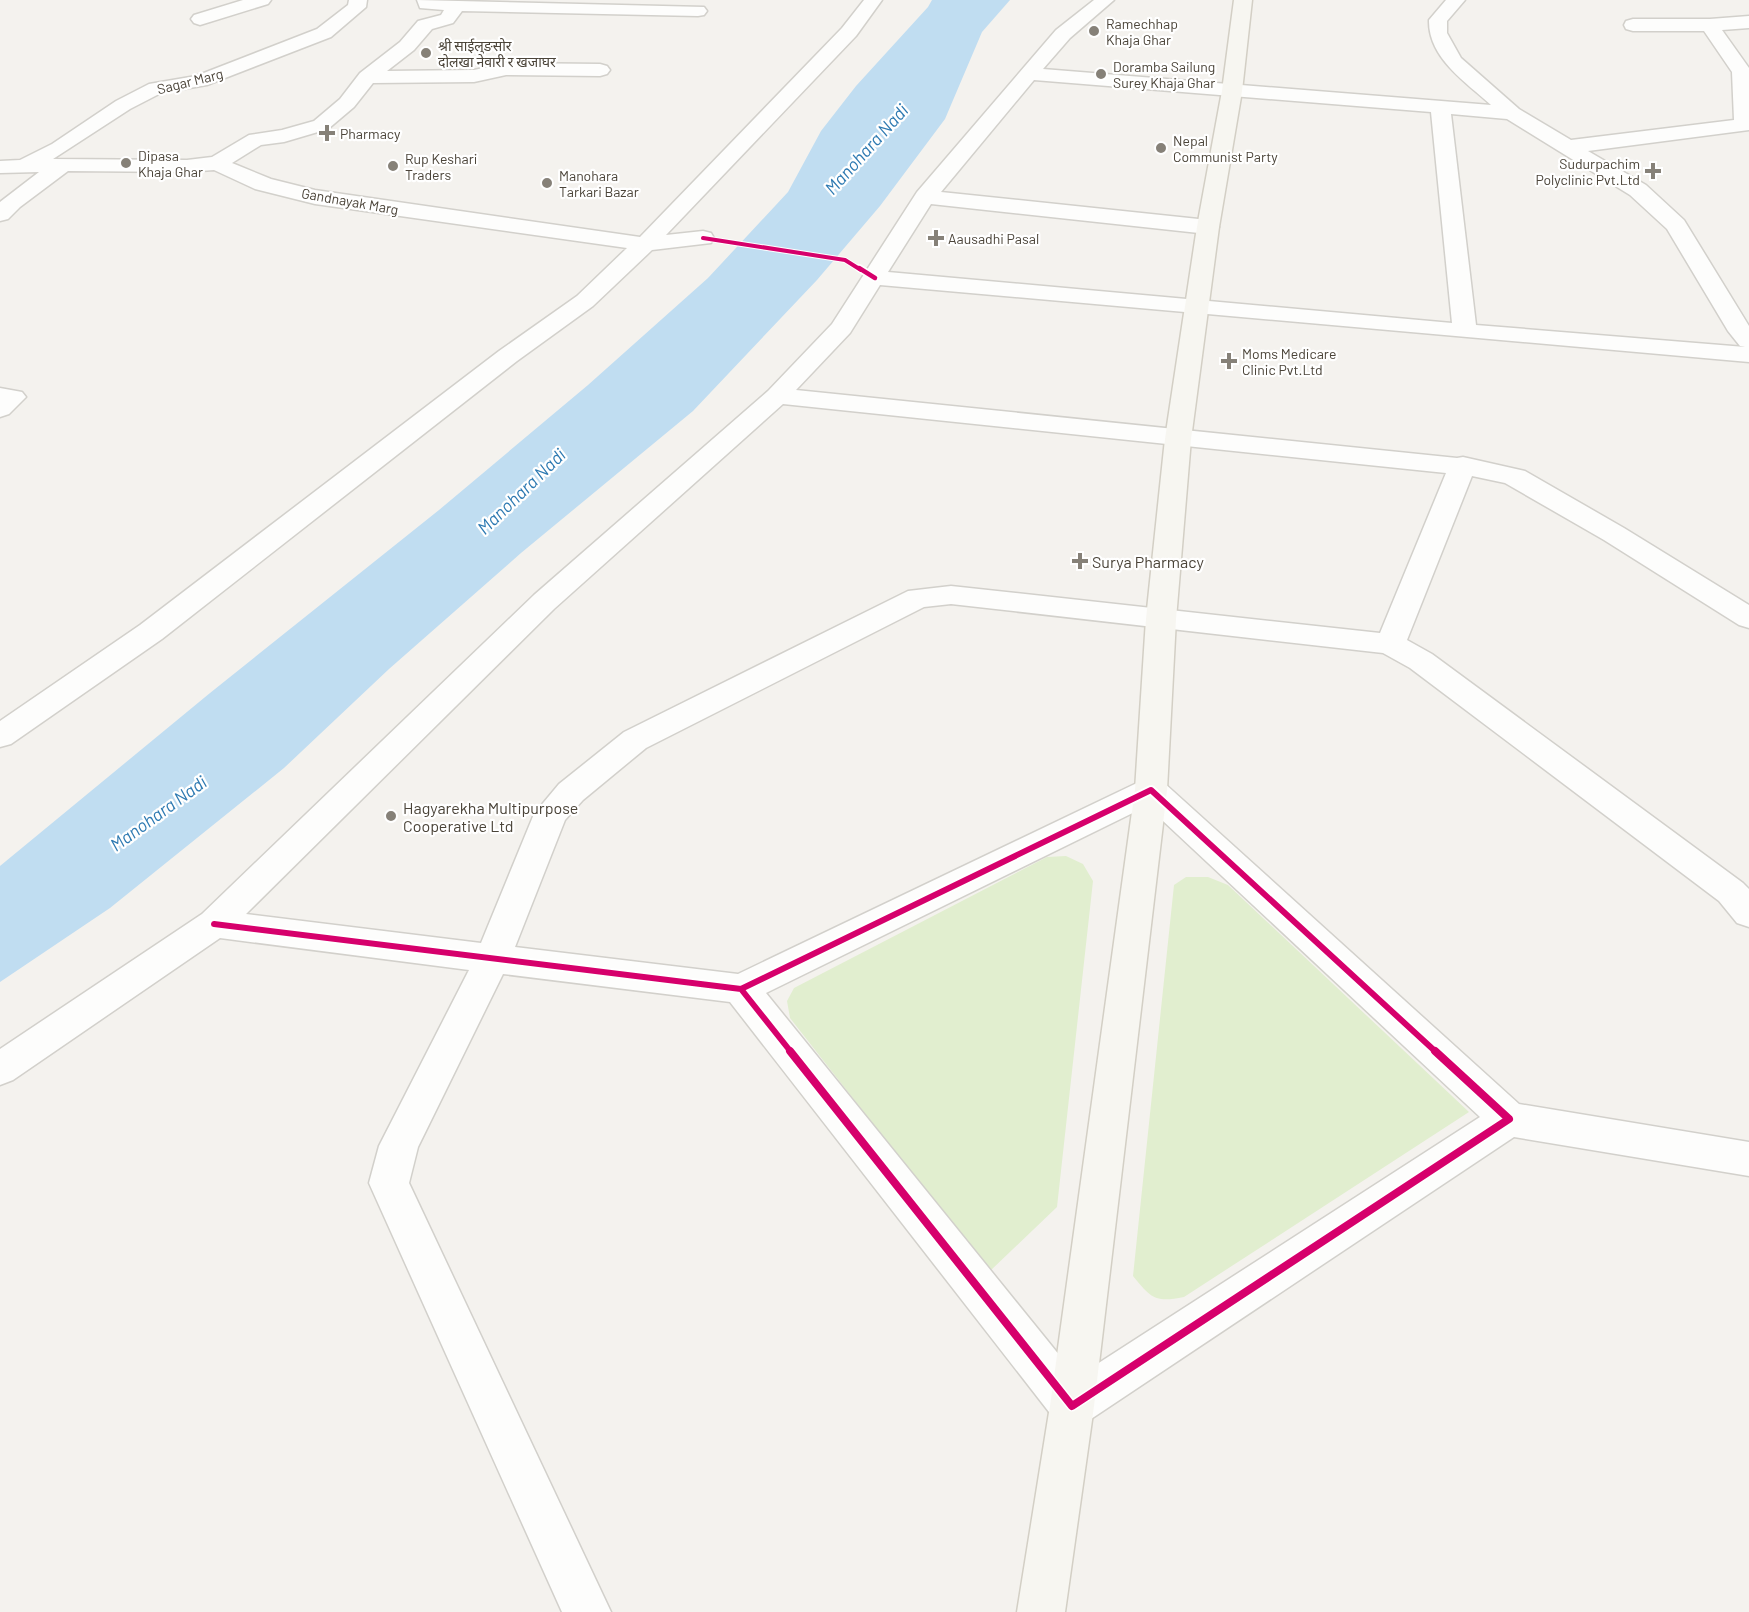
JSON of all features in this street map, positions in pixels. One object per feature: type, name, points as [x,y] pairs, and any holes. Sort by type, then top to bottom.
[{"type":"street","points":[[200,19],[262,0]]},
{"type":"street","name":"Sagar Marg","points":[[10,167],[59,148],[123,105],[156,88],[200,81],[324,33],[357,7],[358,0]]},
{"type":"street","points":[[426,0],[426,4],[698,11]]},
{"type":"street","points":[[0,736],[151,632],[508,356],[585,301],[645,244],[849,32],[873,0]]},
{"type":"street","points":[[0,1069],[214,924],[544,602],[777,396],[841,328],[926,197],[1063,34],[1105,0]]},
{"type":"street","points":[[1041,1612],[1072,1406],[1151,790],[1161,619],[1178,439],[1208,227],[1232,91],[1243,0]]},
{"type":"street","points":[[1456,0],[1438,20],[1438,33],[1453,61],[1512,113],[1638,190],[1676,225],[1740,331],[1749,341]]},
{"type":"street","points":[[10,167],[187,166],[217,163],[256,139],[284,136],[316,128],[347,103],[367,77],[407,46],[425,25],[447,19],[457,5]]},
{"type":"street","points":[[1633,25],[1710,26],[1749,22]]},
{"type":"street","points":[[1567,147],[1744,125],[1743,72],[1710,26]]},
{"type":"street","points":[[367,77],[474,76],[506,69],[600,70]]},
{"type":"street","points":[[1029,74],[1512,113]]},
{"type":"street","points":[[1440,107],[1465,331]]},
{"type":"street","name":"Gandnayak Marg","points":[[217,163],[263,184],[315,197],[645,244],[703,238]]},
{"type":"street","points":[[0,214],[12,202],[63,165]]},
{"type":"street","points":[[926,197],[1208,227]]},
{"type":"street","points":[[875,278],[1749,355]]},
{"type":"street","points":[[0,396],[13,397],[0,409]]},
{"type":"street","points":[[777,396],[1178,439],[1463,465],[1492,470],[1515,477],[1614,534],[1749,618]]},
{"type":"street","points":[[1390,644],[1463,465]]},
{"type":"street","points":[[587,1612],[400,1213],[389,1183],[399,1146],[493,958],[551,814],[571,792],[635,740],[918,598],[951,596],[1390,644],[1421,661],[1731,892],[1749,913]]},
{"type":"street","points":[[214,924],[741,989],[1151,790]]},
{"type":"street","points":[[1151,790],[1509,1119],[1749,1158]]},
{"type":"street","points":[[741,989],[1072,1406]]},
{"type":"street","points":[[1072,1406],[1509,1119]]},
{"type":"green space","points":[[1066,856],[1083,864],[1093,881],[1057,1207],[989,1272],[790,1018],[787,1001],[794,988],[1047,857]]},
{"type":"green space","points":[[1186,877],[1208,877],[1228,885],[1469,1112],[1184,1297],[1160,1299],[1149,1294],[1133,1276],[1174,885]]},
{"type":"water","name":"Manohara Nadi","points":[[932,0],[1010,0],[982,32],[945,119],[880,206],[817,280],[693,411],[521,553],[389,669],[284,768],[110,908],[0,982],[0,866],[210,693],[439,510],[588,385],[708,278],[788,192],[821,131],[856,86]]},
{"type":"cycle path","points":[[703,238],[845,260],[875,278]]},
{"type":"cycle path","points":[[214,924],[741,989],[1151,790],[1509,1119],[1072,1406],[741,989]]},
{"type":"place","name":"Ramechhap Khaja Ghar","points":[[1094,31]]},
{"type":"place","name":"श्री साईलुङसोर दोलखा नेवारी र खजाघर","points":[[426,53]]},
{"type":"place","name":"Doramba Sailung Surey Khaja Ghar","points":[[1101,74]]},
{"type":"place","name":"Pharmacy","points":[[327,133]]},
{"type":"place","name":"Nepal Communist Party","points":[[1161,148]]},
{"type":"place","name":"Dipasa Khaja Ghar","points":[[126,163]]},
{"type":"place","name":"Rup Keshari Traders","points":[[393,166]]},
{"type":"place","name":"Sudurpachim Polyclinic Pvt.Ltd","points":[[1653,171]]},
{"type":"place","name":"Manohara Tarkari Bazar","points":[[547,183]]},
{"type":"place","name":"Aausadhi Pasal","points":[[936,238]]},
{"type":"place","name":"Moms Medicare Clinic Pvt.Ltd","points":[[1229,361]]},
{"type":"place","name":"Surya Pharmacy","points":[[1080,561]]},
{"type":"place","name":"Hagyarekha Multipurpose Cooperative Ltd","points":[[391,816]]}]
